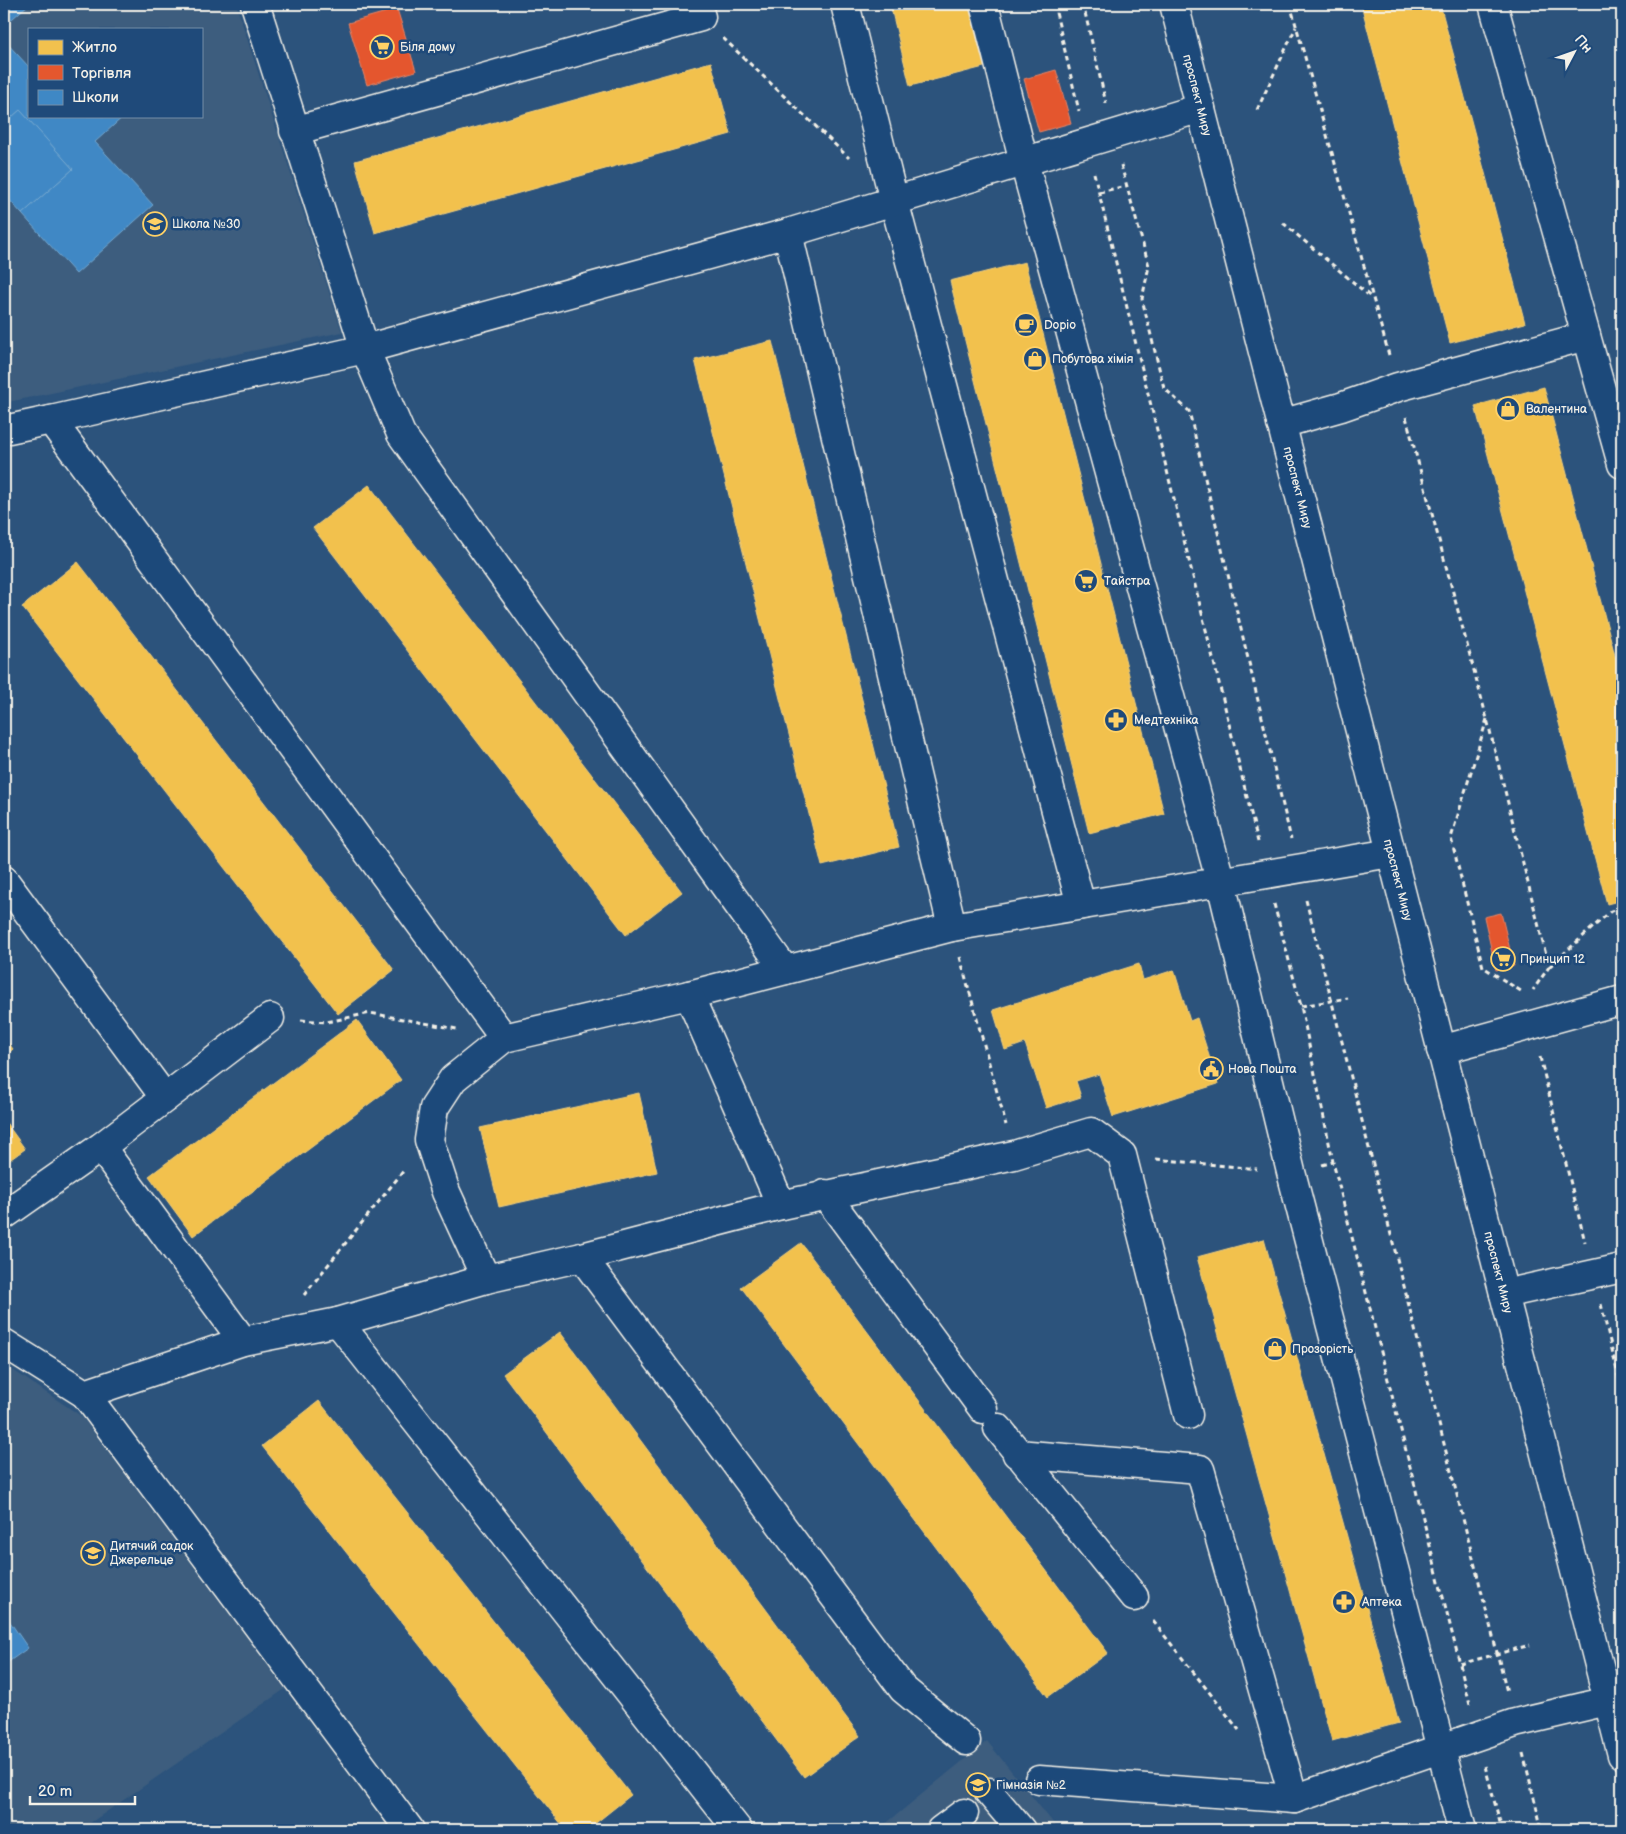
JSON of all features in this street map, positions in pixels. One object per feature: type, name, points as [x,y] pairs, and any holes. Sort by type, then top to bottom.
[{"type":"main road","points":[[845,4],[894,201],[1081,905]]},
{"type":"main road","points":[[984,4],[1024,162],[1221,883],[1291,1172],[1462,1830]]},
{"type":"main road","name":"проспект Миру","points":[[1174,4],[1622,1755]]},
{"type":"main road","points":[[1493,4],[1622,464]]},
{"type":"main road","points":[[259,5],[294,131],[365,350],[401,434],[785,970]]},
{"type":"main road","points":[[294,131],[699,10]]},
{"type":"main road","points":[[4,430],[365,350],[788,233],[1200,108]]},
{"type":"main road","points":[[788,233],[952,927]]},
{"type":"main road","points":[[1281,424],[1341,407],[1398,387],[1586,336]]},
{"type":"main road","points":[[51,420],[504,1038]]},
{"type":"main road","points":[[486,1279],[446,1192],[429,1140],[434,1108],[453,1079],[504,1038],[689,995],[952,927],[1391,853]]},
{"type":"main road","points":[[4,880],[165,1098]]},
{"type":"main road","points":[[689,995],[781,1205]]},
{"type":"main road","points":[[1442,1050],[1622,1000]]},
{"type":"main road","points":[[4,1215],[101,1147],[270,1018]]},
{"type":"main road","points":[[85,1394],[243,1341],[338,1322],[486,1279],[582,1257],[825,1194],[1014,1154],[1091,1132],[1122,1155],[1188,1415]]},
{"type":"main road","points":[[101,1147],[243,1341]]},
{"type":"main road","points":[[825,1194],[990,1419],[1134,1597]]},
{"type":"main road","points":[[582,1257],[903,1689],[966,1741]]},
{"type":"main road","points":[[1504,1294],[1622,1268]]},
{"type":"main road","points":[[338,1322],[738,1830]]},
{"type":"main road","points":[[4,1343],[85,1394],[410,1830]]},
{"type":"main road","points":[[1017,1454],[1200,1469],[1294,1799]]},
{"type":"main road","points":[[1039,1780],[1294,1799],[1515,1722],[1608,1701]]},
{"type":"main road","points":[[989,1792],[1020,1830]]},
{"type":"main road","points":[[941,1830],[964,1813]]},
{"type":"path","points":[[1054,4],[1086,143],[1301,1006],[1333,1162],[1502,1830]]},
{"type":"path","points":[[1082,4],[1126,186],[1149,266],[1142,299],[1164,388],[1189,411],[1298,870],[1542,1830]]},
{"type":"path","points":[[1290,4],[1398,387],[1487,719],[1549,967]]},
{"type":"path","points":[[699,10],[851,160]]},
{"type":"path","points":[[1257,110],[1297,26]]},
{"type":"path","points":[[1099,192],[1126,186]]},
{"type":"path","points":[[1283,223],[1374,299]]},
{"type":"path","points":[[1487,719],[1451,838],[1483,967],[1529,996],[1549,967],[1611,911],[1622,908]]},
{"type":"path","points":[[952,927],[1014,1154]]},
{"type":"path","points":[[1301,1006],[1348,998]]},
{"type":"path","points":[[270,1018],[327,1022],[370,1013],[504,1038]]},
{"type":"path","points":[[1533,1025],[1622,1391]]},
{"type":"path","points":[[272,1334],[429,1140]]},
{"type":"path","points":[[1122,1155],[1291,1172],[1333,1162]]},
{"type":"path","points":[[1134,1597],[1245,1737]]},
{"type":"path","points":[[1460,1664],[1530,1645]]},
{"type":"shaded area","name":"Школа №30","points":[[4,4],[236,4],[342,332],[4,403]]},
{"type":"shaded area","name":"Дитячий садок Джерельце","points":[[4,1364],[81,1416],[285,1689],[80,1830],[4,1830]]},
{"type":"shaded area","name":"Гімназія №2","points":[[987,1741],[1059,1830],[878,1830]]},
{"type":"building: Житло","points":[[890,4],[968,4],[984,67],[910,86]]},
{"type":"building: Житло","points":[[1361,4],[1440,4],[1525,323],[1450,343]]},
{"type":"building: Житло","points":[[711,62],[731,134],[375,233],[355,161]]},
{"type":"building: Житло","points":[[1025,262],[1164,814],[1089,833],[950,281]]},
{"type":"building: Житло","points":[[772,341],[899,847],[822,866],[695,360]]},
{"type":"building: Житло","points":[[1544,387],[1622,682],[1622,900],[1607,904],[1475,406]]},
{"type":"building: Житло","points":[[369,485],[682,892],[626,935],[313,528]]},
{"type":"building: Житло","points":[[78,562],[394,970],[338,1014],[22,607]]},
{"type":"building: Житло","points":[[1139,964],[1143,980],[1174,970],[1190,1021],[1197,1018],[1218,1084],[1113,1117],[1099,1074],[1076,1081],[1081,1097],[1046,1108],[1025,1043],[1005,1050],[993,1010]]},
{"type":"building: Житло","points":[[357,1020],[401,1080],[193,1236],[149,1176]]},
{"type":"building: Житло","points":[[4,1037],[13,1049],[4,1057]]},
{"type":"building: Житло","points":[[639,1093],[657,1172],[499,1207],[480,1128]]},
{"type":"building: Житло","points":[[4,1120],[25,1149],[4,1164]]},
{"type":"building: Житло","points":[[1264,1239],[1399,1723],[1332,1741],[1197,1257]]},
{"type":"building: Житло","points":[[801,1243],[1108,1653],[1048,1697],[741,1287]]},
{"type":"building: Житло","points":[[560,1332],[860,1736],[804,1777],[503,1374]]},
{"type":"building: Житло","points":[[319,1401],[631,1795],[587,1830],[566,1830],[262,1446]]},
{"type":"building: Торгівля","points":[[397,9],[416,71],[367,85],[348,23]]},
{"type":"building: Торгівля","points":[[1056,70],[1071,123],[1039,132],[1024,79]]},
{"type":"building: Торгівля","points":[[1501,913],[1514,966],[1496,970],[1484,917]]},
{"type":"building: Школи","points":[[4,4],[29,4],[4,26]]},
{"type":"building: Школи","points":[[4,40],[28,66],[28,118],[122,118],[95,142],[153,205],[76,274],[22,214],[73,169],[20,110],[4,124]]},
{"type":"building: Школи","points":[[20,110],[73,169],[22,214],[4,194],[4,124]]},
{"type":"building: Школи","points":[[4,1613],[28,1648],[4,1665]]},
{"type":"place","name":"Біля дому","points":[[382,47]]},
{"type":"place","name":"Школа №30","points":[[155,224]]},
{"type":"place","name":"Dopio","points":[[1026,325]]},
{"type":"place","name":"Побутова хімія","points":[[1035,359]]},
{"type":"place","name":"Валентина","points":[[1508,409]]},
{"type":"place","name":"Тайстра","points":[[1086,581]]},
{"type":"place","name":"Медтехніка","points":[[1116,720]]},
{"type":"place","name":"Принцип 12","points":[[1503,959]]},
{"type":"place","name":"Нова Пошта","points":[[1211,1069]]},
{"type":"place","name":"Прозорість","points":[[1275,1349]]},
{"type":"place","name":"Дитячий садок Джерельце","points":[[93,1553]]},
{"type":"place","name":"Аптека","points":[[1344,1602]]},
{"type":"place","name":"Гімназія №2","points":[[978,1785]]}]
